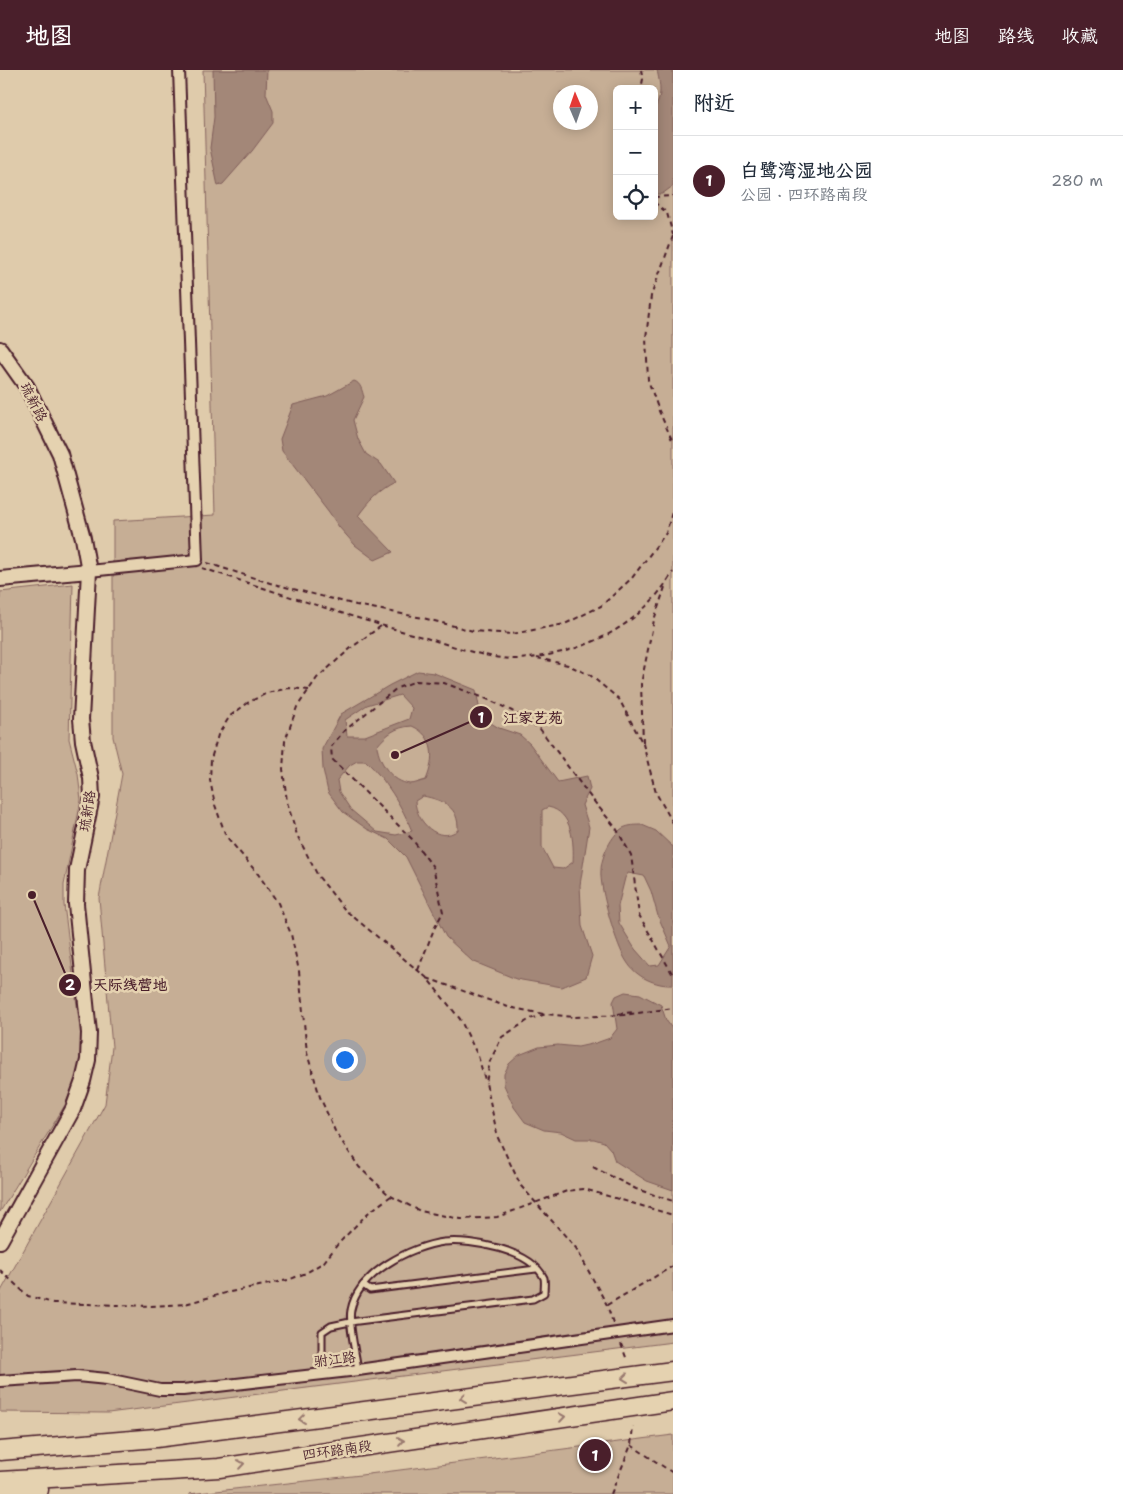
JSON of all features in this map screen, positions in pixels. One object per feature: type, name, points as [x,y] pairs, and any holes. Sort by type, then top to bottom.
[{"type":"highway","points":[[0,1451],[156,1438],[673,1371]]},
{"type":"highway","name":"四环路南段","points":[[0,1481],[219,1468],[673,1401]]},
{"type":"highway","points":[[0,1443],[156,1438]]},
{"type":"highway","points":[[4,1494],[219,1468]]},
{"type":"street","points":[[0,579],[197,560],[179,70]]},
{"type":"street","name":"琉新路","points":[[0,349],[27,387],[60,454],[83,538],[89,571],[81,719],[82,741],[91,778],[92,797],[77,870],[76,886],[76,904],[89,1033],[88,1060],[73,1109],[0,1241]]},
{"type":"street","name":"驸江路","points":[[0,1381],[77,1376],[107,1379],[160,1390],[183,1390],[358,1370],[673,1325]]},
{"type":"lane","points":[[322,1374],[322,1332],[331,1326],[350,1322],[533,1298],[544,1293],[544,1279],[523,1258],[498,1247],[468,1242],[446,1242],[414,1250],[395,1259],[381,1268],[362,1285],[353,1300],[350,1322],[358,1370]]},
{"type":"lane","points":[[362,1285],[370,1290],[536,1269]]},
{"type":"path","points":[[640,70],[643,79],[642,85]]},
{"type":"path","points":[[658,198],[673,196]]},
{"type":"path","points":[[658,205],[667,213],[673,236],[652,296],[646,338],[648,380],[673,442]]},
{"type":"path","points":[[673,509],[666,533],[632,578],[601,606],[565,624],[512,634],[474,631],[423,618],[356,605],[270,583],[197,560],[196,567],[381,626],[492,656],[513,659],[535,658],[566,652],[604,637],[623,626],[643,610],[665,585],[673,572]]},
{"type":"path","points":[[665,585],[654,620],[641,684],[643,744],[656,793],[673,823]]},
{"type":"path","points":[[381,626],[351,648],[317,678],[297,707],[285,741],[283,770],[287,802],[297,835],[318,876],[345,910],[428,978],[460,1019],[478,1056],[498,1138],[521,1186],[576,1248],[607,1305],[627,1360]]},
{"type":"path","points":[[535,658],[568,665],[590,675],[619,699],[643,744]]},
{"type":"path","points":[[418,970],[434,929],[443,912],[433,867],[412,839],[332,759],[331,747],[343,732],[397,688],[416,680],[444,683],[487,699],[512,711],[540,729],[616,828],[630,855],[639,915],[673,975]]},
{"type":"path","points":[[309,690],[289,688],[267,693],[249,702],[230,716],[218,736],[211,759],[210,780],[215,805],[226,836],[258,874],[278,903],[291,934],[300,971],[307,1053],[320,1097],[335,1131],[359,1167],[391,1196],[420,1211],[461,1219],[497,1217],[567,1191],[584,1189],[673,1215]]},
{"type":"path","points":[[428,978],[508,1007],[546,1014],[573,1017],[603,1016],[673,1008]]},
{"type":"path","points":[[486,1083],[490,1061],[502,1037],[530,1020],[546,1014]]},
{"type":"path","points":[[594,1167],[636,1189],[673,1201]]},
{"type":"path","points":[[0,1270],[28,1296],[53,1303],[151,1306],[185,1304],[288,1280],[306,1273],[324,1262],[338,1244],[368,1213],[391,1196]]},
{"type":"path","points":[[607,1305],[673,1266]]},
{"type":"path","points":[[611,1494],[631,1445],[633,1426]]},
{"type":"path","points":[[631,1445],[673,1473]]},
{"type":"shaded area","points":[[203,70],[673,70],[673,1342],[108,1413],[0,1412],[0,1293],[105,1104],[112,1047],[99,898],[122,774],[113,737],[113,521],[215,515]]},
{"type":"shaded area","points":[[213,70],[267,70],[266,94],[273,111],[273,123],[252,151],[223,184],[218,186],[210,148],[214,117]]},
{"type":"shaded area","points":[[657,70],[673,70],[673,186],[662,194],[658,194],[659,80]]},
{"type":"shaded area","points":[[354,381],[360,385],[364,397],[353,420],[358,439],[366,454],[381,464],[394,483],[374,497],[358,516],[393,552],[375,560],[355,545],[339,527],[282,451],[280,439],[293,405],[327,396]]},
{"type":"shaded area","points":[[73,584],[69,739],[78,774],[81,800],[64,885],[64,905],[82,1033],[81,1056],[77,1076],[65,1105],[0,1212],[0,592]]},
{"type":"shaded area","points":[[418,671],[434,673],[476,690],[481,717],[499,728],[520,735],[530,744],[558,782],[587,776],[590,789],[582,805],[589,827],[580,885],[582,926],[592,956],[586,977],[562,987],[516,979],[472,961],[446,937],[406,857],[388,839],[367,829],[343,812],[328,792],[323,769],[322,749],[341,714]],"holes":[[[400,695],[412,708],[409,719],[365,736],[347,736],[345,720],[367,705]],[[412,726],[420,730],[429,742],[432,756],[426,780],[412,784],[398,780],[392,776],[380,759],[377,746],[384,738],[401,728]],[[357,761],[366,761],[373,768],[393,794],[412,831],[396,835],[377,832],[351,810],[339,792],[337,780],[350,765]],[[423,796],[443,802],[453,810],[458,822],[458,830],[443,835],[436,833],[429,829],[416,809],[415,801]],[[548,807],[563,815],[567,822],[572,838],[573,862],[563,869],[553,868],[542,847],[542,810]]]},
{"type":"shaded area","points":[[642,825],[656,831],[673,847],[673,985],[647,980],[627,962],[618,944],[603,890],[601,865],[611,840],[623,828]],"holes":[[[628,873],[644,876],[671,946],[659,965],[650,966],[635,949],[619,923],[618,906],[625,878]]]},
{"type":"shaded area","points":[[625,992],[640,994],[661,1005],[666,1020],[673,1030],[673,1190],[647,1181],[615,1161],[611,1150],[604,1142],[594,1139],[576,1139],[561,1132],[544,1130],[525,1122],[514,1107],[504,1085],[504,1074],[509,1064],[519,1055],[539,1047],[558,1045],[578,1047],[610,1038],[617,1029],[613,1002],[616,996]]},
{"type":"shaded area","points":[[673,1435],[673,1494],[189,1494],[361,1475]]},
{"type":"place","name":"江家艺苑","points":[[395,755]]},
{"type":"place","name":"天际线营地","points":[[32,895]]},
{"type":"place","name":"白鹭湾湿地公园","points":[[595,1455]]}]
